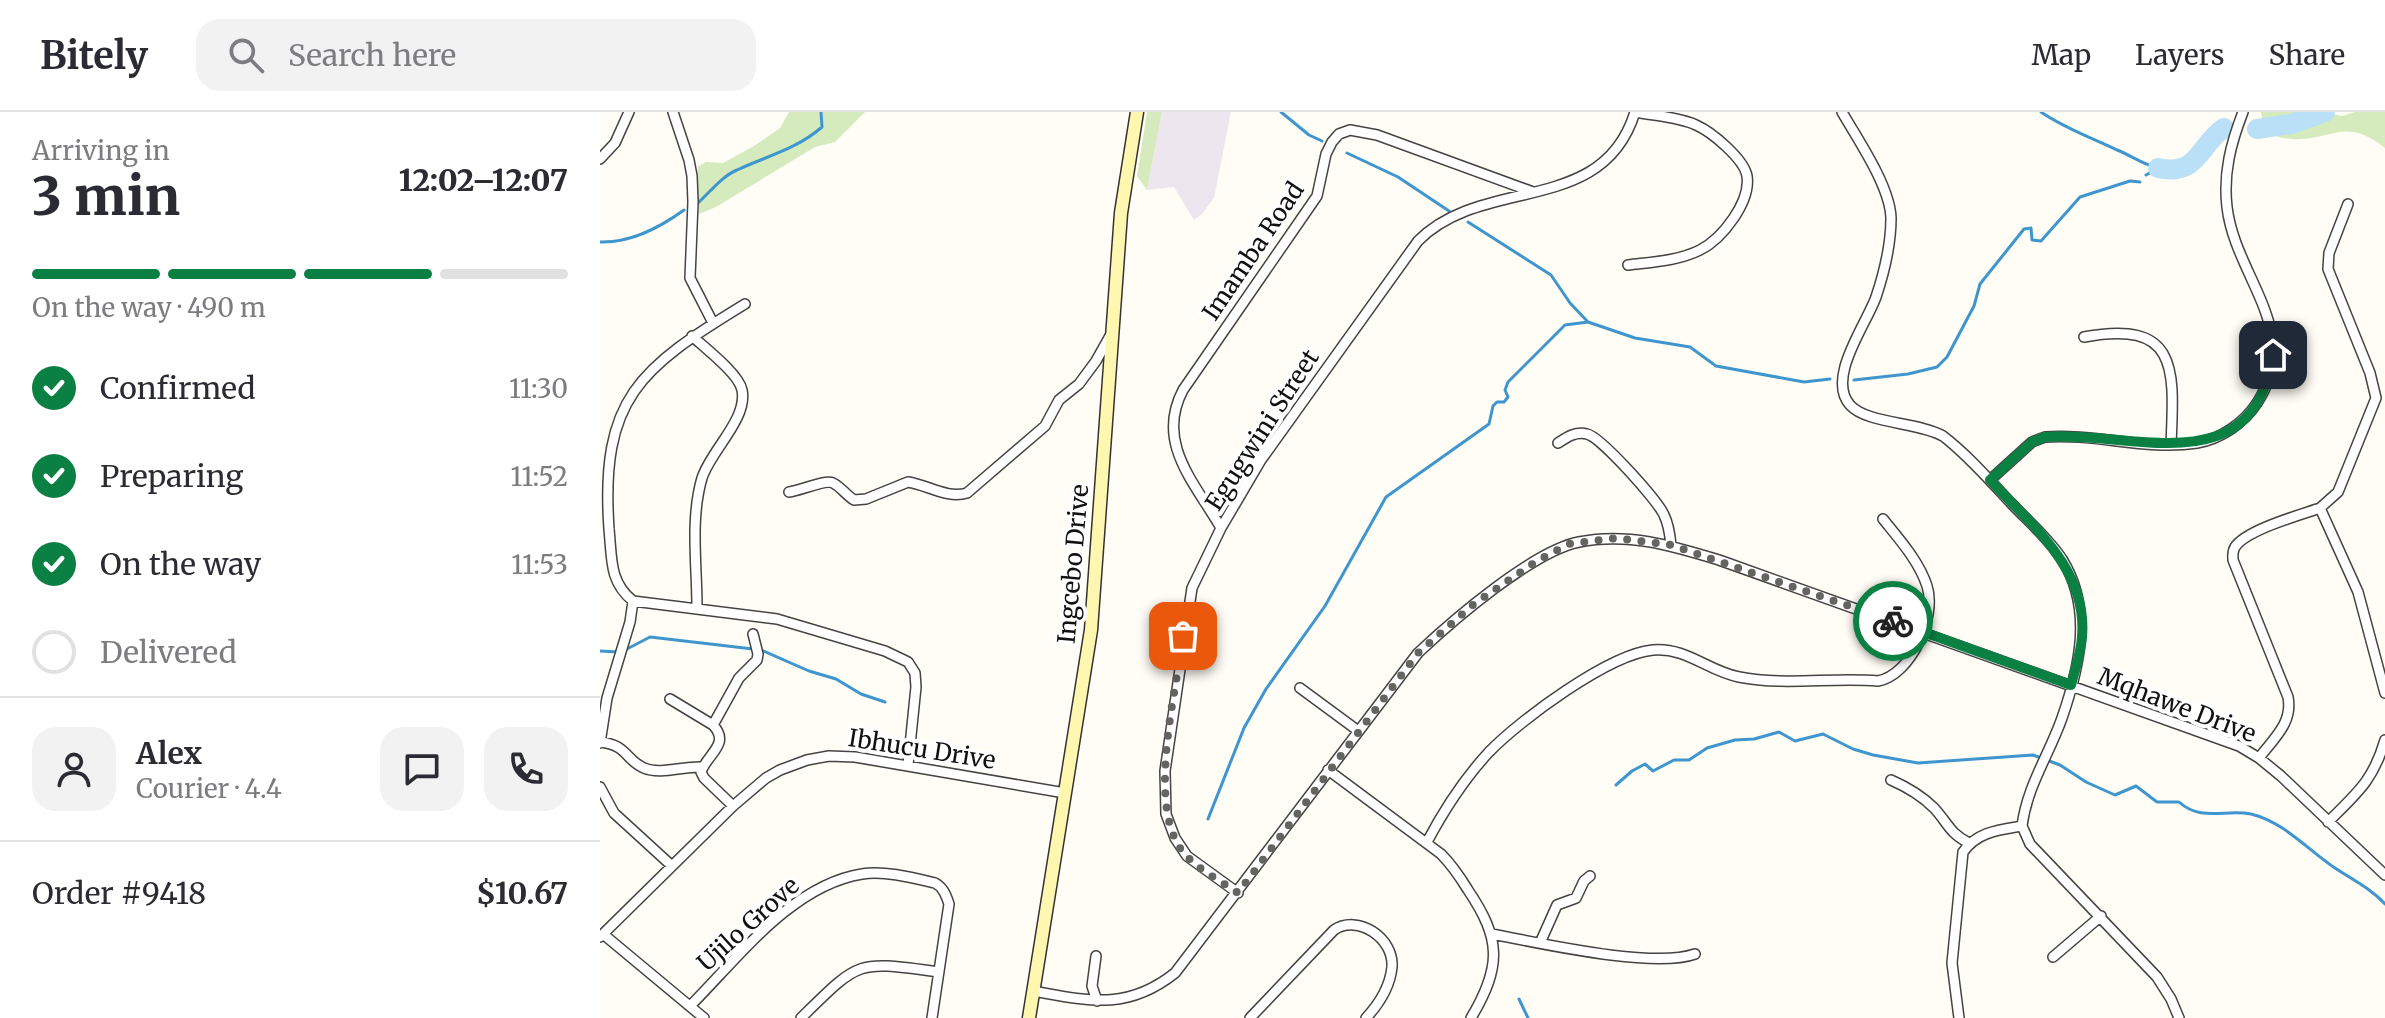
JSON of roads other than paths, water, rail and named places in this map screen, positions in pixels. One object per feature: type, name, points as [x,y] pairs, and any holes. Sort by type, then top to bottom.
[{"type":"main road","name":"Ingcebo Drive","points":[[1029,1018],[1091,630],[1121,213],[1135,112]]},
{"type":"street","points":[[600,159],[615,143],[629,112]]},
{"type":"street","points":[[673,112],[692,176],[690,278],[713,323]]},
{"type":"street","points":[[1628,265],[1680,257],[1713,242],[1728,226],[1747,183],[1745,170],[1735,154],[1700,127],[1636,112]]},
{"type":"street","name":"Egugwini Street","points":[[1238,893],[1187,856],[1175,838],[1166,814],[1165,771],[1189,598],[1196,577],[1269,448],[1418,241],[1433,228],[1465,211],[1581,179],[1597,169],[1620,147],[1636,112]]},
{"type":"street","points":[[1842,112],[1885,192],[1891,217],[1877,293],[1844,371],[1845,397],[1862,413],[1934,430],[1952,443],[2052,545],[2070,575],[2082,638],[2062,717],[2037,773],[2022,826],[2030,844],[2157,977],[2179,1018]]},
{"type":"street","points":[[1990,480],[2032,442],[2045,437],[2171,445],[2197,443],[2225,433],[2252,411],[2270,374],[2273,355],[2270,322],[2239,249],[2227,208],[2230,148],[2243,112]]},
{"type":"street","name":"Imamba Road","points":[[1221,528],[1177,452],[1172,435],[1173,412],[1192,377],[1317,196],[1326,154],[1336,137],[1350,130],[1377,135],[1534,192]]},
{"type":"street","points":[[2259,758],[2283,727],[2290,707],[2232,552],[2249,535],[2320,508],[2338,492],[2376,398],[2370,373],[2328,269],[2329,253],[2348,204]]},
{"type":"street","points":[[745,304],[692,336],[662,361],[629,395],[620,412],[607,471],[613,573],[619,587],[633,601],[777,619],[816,628],[885,651],[911,664],[916,687],[908,765]]},
{"type":"street","points":[[789,492],[828,481],[854,500],[866,499],[911,482],[942,493],[967,493],[1042,429],[1059,400],[1079,384],[1096,361],[1113,330]]},
{"type":"street","points":[[2084,337],[2114,331],[2128,332],[2141,335],[2161,352],[2172,372],[2174,387],[2171,445]]},
{"type":"street","points":[[692,336],[739,382],[743,394],[742,410],[708,464],[698,498],[697,607]]},
{"type":"street","points":[[1558,443],[1571,435],[1591,434],[1660,507],[1671,545]]},
{"type":"street","points":[[2320,508],[2358,592],[2385,693]]},
{"type":"street","points":[[1427,842],[1448,805],[1489,753],[1578,684],[1645,652],[1664,650],[1699,659],[1740,678],[1889,679],[1904,668],[1913,656],[1930,603],[1927,585],[1883,519]]},
{"type":"street","name":"Mqhawe Drive","points":[[1033,991],[1097,1001],[1126,999],[1163,982],[1184,963],[1238,893],[1406,666],[1474,604],[1554,551],[1593,539],[1634,539],[1671,545],[2239,746],[2259,758],[2385,875]]},
{"type":"street","points":[[633,601],[630,622],[607,698],[600,742],[613,743],[640,767],[653,771],[702,767],[720,744],[720,735],[713,725],[670,699]]},
{"type":"street","points":[[713,725],[739,678],[757,660],[753,634]]},
{"type":"street","points":[[1300,688],[1357,730]]},
{"type":"street","points":[[2328,822],[2368,782],[2385,740]]},
{"type":"street","name":"Ibhucu Drive","points":[[601,936],[733,806],[766,778],[807,760],[829,756],[855,757],[1065,793]]},
{"type":"street","points":[[702,767],[704,778],[733,806]]},
{"type":"street","points":[[1328,770],[1427,842],[1450,863],[1484,915],[1492,934],[1494,956],[1490,978],[1471,1018]]},
{"type":"street","points":[[1891,780],[1924,799],[1937,811],[1952,833],[1969,843]]},
{"type":"street","points":[[600,787],[614,813],[672,866]]},
{"type":"street","points":[[1959,1018],[1952,963],[1963,852],[1980,835],[2022,826]]},
{"type":"street","name":"Ujilo Grove","points":[[690,1006],[795,901],[833,882],[863,873],[930,882],[942,889],[949,904],[932,1018]]},
{"type":"street","points":[[1540,943],[1557,905],[1576,898],[1590,876]]},
{"type":"street","points":[[2053,957],[2101,916]]},
{"type":"street","points":[[1250,1018],[1334,930],[1348,924],[1360,925],[1377,935],[1392,959],[1391,975],[1384,995],[1366,1018]]},
{"type":"street","points":[[1492,934],[1606,953],[1673,959],[1695,954]]},
{"type":"street","points":[[601,936],[704,1018]]},
{"type":"street","points":[[1096,956],[1092,986],[1097,1001]]},
{"type":"street","points":[[801,1018],[842,978],[859,968],[879,964],[939,972]]},
{"type":"waterway","points":[[698,203],[731,173],[812,135],[822,127],[821,112]]},
{"type":"waterway","points":[[1281,112],[1309,135],[1322,141]]},
{"type":"waterway","points":[[2041,112],[2158,168]]},
{"type":"waterway","points":[[2257,129],[2291,124],[2325,112]]},
{"type":"waterway","points":[[2158,168],[2172,170],[2190,164],[2224,128]]},
{"type":"waterway","points":[[1347,153],[1398,177],[1449,211]]},
{"type":"waterway","points":[[2146,175],[2157,169]]},
{"type":"waterway","points":[[1854,380],[1908,374],[1937,367],[1947,357],[1974,306],[1980,284],[2024,229],[2031,228],[2032,240],[2041,241],[2080,197],[2130,181],[2140,182]]},
{"type":"waterway","points":[[600,242],[623,240],[644,233],[684,210]]},
{"type":"waterway","points":[[1468,222],[1551,275],[1588,322]]},
{"type":"waterway","points":[[1208,819],[1244,728],[1266,689],[1325,606],[1386,497],[1489,424],[1493,406],[1508,397],[1505,390],[1508,382],[1565,325],[1588,322],[1635,338],[1690,347],[1716,366],[1804,382],[1830,379]]},
{"type":"waterway","points":[[625,650],[650,637],[753,649]]},
{"type":"waterway","points":[[761,650],[885,702]]},
{"type":"waterway","points":[[600,651],[618,652]]},
{"type":"waterway","points":[[1616,785],[1645,764],[1653,771],[1674,760],[1689,760],[1707,748],[1779,732],[1795,741],[1823,734],[1853,749],[1918,763],[2033,755],[2060,765],[2086,782],[2115,795],[2136,786],[2157,802],[2179,802],[2196,812],[2242,813],[2263,818],[2285,830],[2385,904]]},
{"type":"waterway","points":[[1519,999],[1528,1018]]}]
